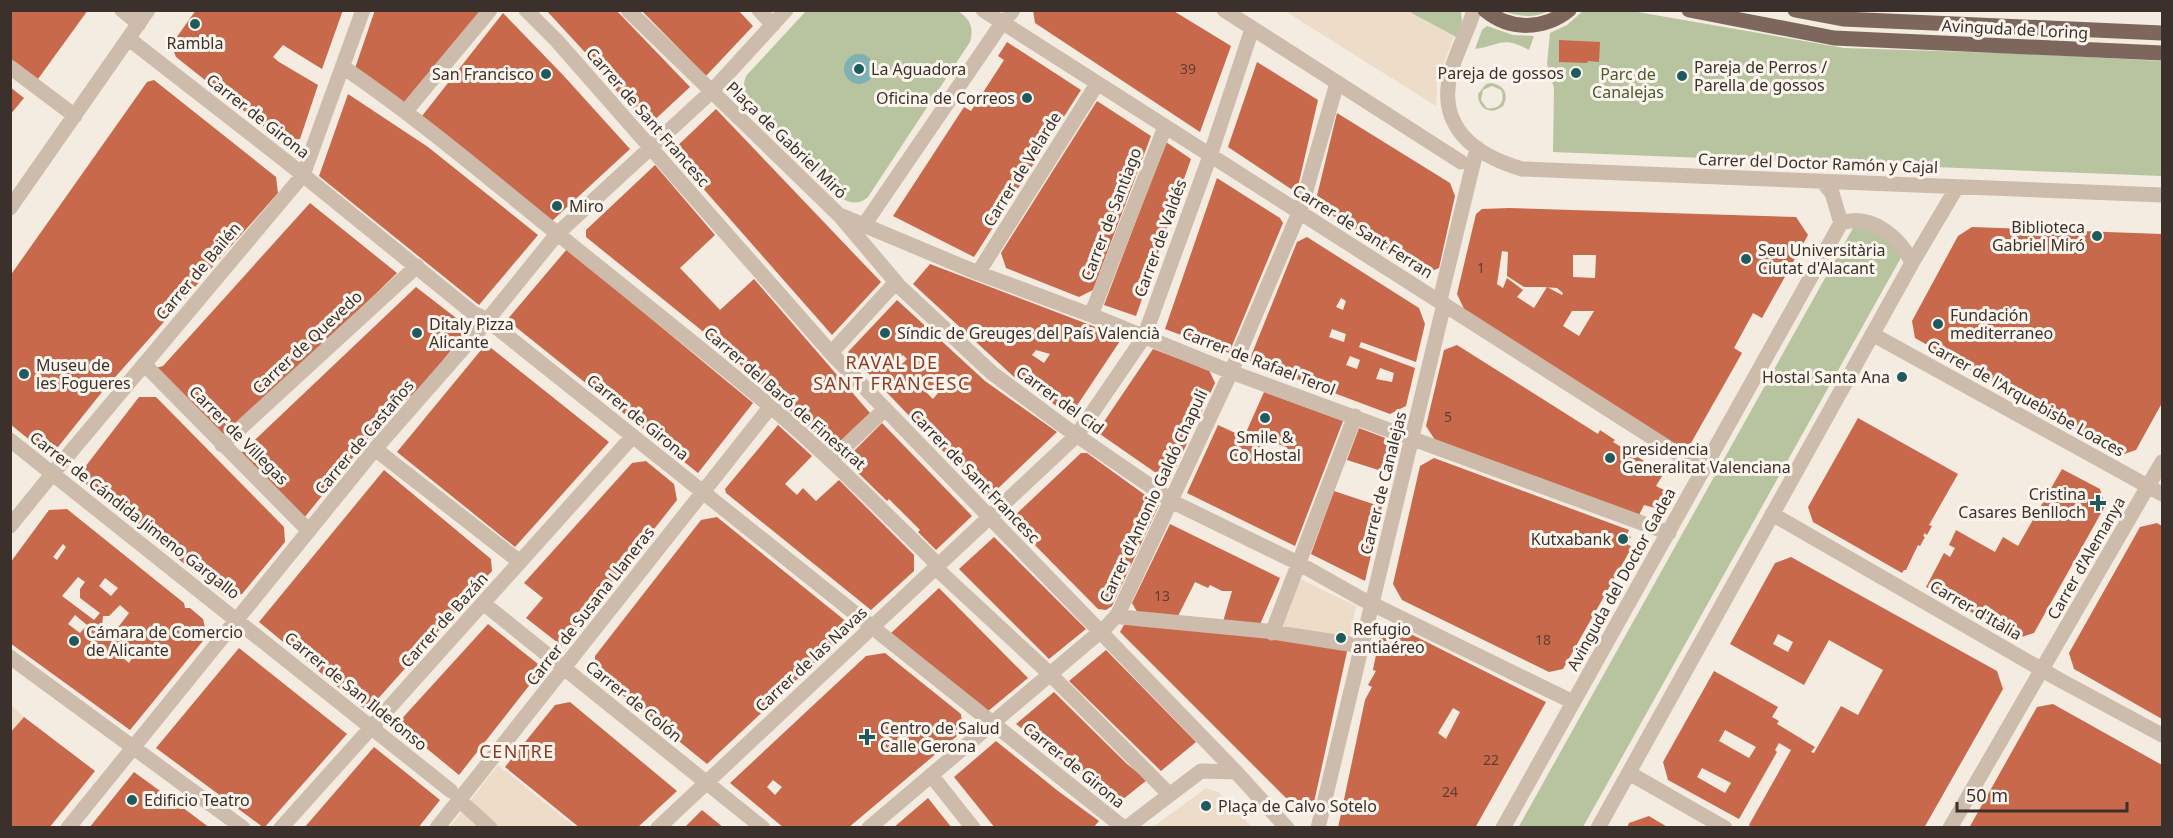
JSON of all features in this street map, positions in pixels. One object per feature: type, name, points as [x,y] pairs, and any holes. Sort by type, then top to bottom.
[{"type":"main road","points":[[1485,10],[1505,21],[1535,26],[1549,23],[1569,10]]},
{"type":"main road","name":"Avinguda de Loring","points":[[1689,10],[1834,38],[2163,53]]},
{"type":"main road","name":"Avinguda de Loring","points":[[1795,10],[1843,20],[2163,33]]},
{"type":"street","points":[[122,10],[139,24]]},
{"type":"street","points":[[10,208],[148,10]]},
{"type":"street","name":"Carrer de Bailén","points":[[10,526],[303,175],[363,10]]},
{"type":"street","points":[[406,111],[490,10]]},
{"type":"street","name":"Carrer de Sant Francesc","points":[[526,10],[557,41],[831,353],[1236,772]]},
{"type":"street","points":[[628,10],[712,91]]},
{"type":"street","points":[[759,10],[773,25]]},
{"type":"street","name":"Plaça de Gabriel Miró","points":[[786,10],[712,91],[839,215]]},
{"type":"street","points":[[864,225],[1008,16],[983,10]]},
{"type":"street","points":[[1224,10],[1461,162]]},
{"type":"street","name":"Carrer del Doctor Ramón y Cajal","points":[[1474,10],[1452,69],[1447,103],[1453,122],[1463,136],[1497,162],[1522,169],[2163,195]]},
{"type":"street","name":"Carrer de Sant Ferran","points":[[1008,16],[1097,84],[1703,470]]},
{"type":"street","name":"Carrer de Valdés","points":[[989,516],[1077,435],[1144,337],[1210,156],[1252,29]]},
{"type":"street","name":"Carrer de Girona","points":[[129,39],[303,175],[473,313],[486,319],[1125,828]]},
{"type":"street","points":[[10,67],[75,116]]},
{"type":"street","name":"Carrer del Baró de Finestrat","points":[[343,67],[406,111],[771,406],[831,460],[938,565],[939,571],[1050,674],[1169,794]]},
{"type":"street","name":"Carrer d'Antonio Galdó Chapuli","points":[[869,828],[1118,614],[1232,372],[1299,212],[1337,83]]},
{"type":"street","name":"Carrer de Velarde","points":[[978,273],[1097,84]]},
{"type":"street","name":"Carrer de Castaños","points":[[68,828],[375,449],[557,234],[712,91]]},
{"type":"street","name":"Carrer de Santiago","points":[[1090,315],[1165,127]]},
{"type":"street","name":"Carrer de Canalejas","points":[[1318,828],[1444,304],[1440,300],[1478,148]]},
{"type":"street","points":[[1822,181],[1832,193],[1841,223],[1858,220],[1886,232],[1906,249],[1912,263]]},
{"type":"street","points":[[1598,828],[1872,334],[1957,187]]},
{"type":"street","name":"Carrer de Rafael Terol","points":[[839,215],[978,273],[1232,372],[1412,436],[1530,487],[1669,533]]},
{"type":"street","name":"Carrer del Cid","points":[[839,215],[896,282],[992,373],[1171,500],[1573,702]]},
{"type":"street","name":"Avinguda del Doctor Gadea","points":[[1503,828],[1841,223]]},
{"type":"street","name":"Carrer de Quevedo","points":[[222,445],[417,266]]},
{"type":"street","points":[[831,353],[896,282]]},
{"type":"street","name":"Carrer de l'Arquebisbe Loaces","points":[[1872,334],[2156,490]]},
{"type":"street","name":"Carrer de Villegas","points":[[144,364],[309,531]]},
{"type":"street","name":"Carrer de Susana Llaneras","points":[[437,828],[771,406]]},
{"type":"street","points":[[831,460],[885,408]]},
{"type":"street","points":[[1272,633],[1355,416]]},
{"type":"street","name":"Carrer de Bazán","points":[[281,828],[633,436]]},
{"type":"street","name":"Carrer de Cándida Jimeno Gargallo","points":[[10,440],[238,619]]},
{"type":"street","points":[[375,449],[520,562]]},
{"type":"street","name":"Carrer d'Alemanya","points":[[1950,828],[2042,669],[2156,490],[2163,462]]},
{"type":"street","name":"Carrer d'Itàlia","points":[[1772,514],[2042,669],[2163,735]]},
{"type":"street","name":"Carrer de las Navas","points":[[658,828],[989,516]]},
{"type":"street","name":"Carrer de Colón","points":[[483,603],[763,828]]},
{"type":"street","points":[[1118,614],[1121,617],[1272,633],[1361,646]]},
{"type":"street","name":"Carrer de San Ildefonso","points":[[238,619],[451,791]]},
{"type":"street","points":[[10,657],[243,828]]},
{"type":"street","points":[[1125,828],[1201,771],[1236,772],[1287,828]]},
{"type":"street","points":[[1629,772],[1725,828]]},
{"type":"street","points":[[931,775],[973,828]]},
{"type":"street","points":[[466,806],[490,828]]},
{"type":"green space","points":[[1412,10],[1461,11],[1462,21],[1458,38],[1411,13]]},
{"type":"green space","name":"Parc de Canalejas","points":[[1584,10],[1632,11],[1844,48],[2162,61],[2162,176],[1553,152],[1554,88],[1547,64],[1550,33],[1567,25]]},
{"type":"green space","points":[[806,11],[958,11],[966,17],[971,28],[970,42],[868,197],[859,202],[843,199],[745,93],[746,76]]},
{"type":"green space","points":[[1502,11],[1549,11],[1526,16]]},
{"type":"green space","points":[[1487,26],[1513,35],[1534,36],[1529,50],[1506,42],[1475,49],[1482,30]]},
{"type":"green space","points":[[1486,84],[1496,84],[1503,89],[1506,98],[1503,106],[1490,111],[1480,104],[1478,94]],"holes":[[[1492,86],[1501,90],[1503,98],[1500,104],[1495,108],[1487,108],[1481,100],[1483,90]]]},
{"type":"green space","points":[[1862,223],[1898,243],[1903,254],[1583,827],[1518,828],[1853,228]]},
{"type":"shaded area","points":[[1285,11],[1412,11],[1411,13],[1454,36],[1437,82],[1436,106]]},
{"type":"shaded area","points":[[1294,576],[1356,606],[1348,647],[1266,631]]},
{"type":"shaded area","points":[[11,705],[24,717],[11,734]]},
{"type":"shaded area","points":[[498,765],[575,827],[449,828]]},
{"type":"shaded area","name":"Plaça de Calvo Sotelo","points":[[1206,788],[1218,792],[1252,827],[1153,827]]},
{"type":"water","points":[[859,54],[869,59],[874,69],[869,79],[859,84],[849,79],[844,69],[849,59]]},
{"type":"building","points":[[10,10],[88,10],[38,79],[10,59]]},
{"type":"building","points":[[196,10],[343,10],[322,69],[283,45],[273,57],[318,85],[300,139],[282,141],[176,57],[172,47],[174,41]]},
{"type":"building","points":[[375,10],[484,10],[406,107],[354,71]]},
{"type":"building","points":[[546,10],[616,10],[690,87],[648,126],[604,77],[606,75]]},
{"type":"building","points":[[641,10],[738,10],[753,26],[706,76]]},
{"type":"building","points":[[1033,10],[1172,10],[1231,46],[1200,132],[1035,23]]},
{"type":"building","points":[[503,13],[630,149],[551,221],[422,116]]},
{"type":"building","points":[[1559,40],[1600,42],[1599,62],[1559,62]]},
{"type":"building","points":[[1007,42],[1081,90],[974,257],[893,216],[964,107],[971,111],[1004,60],[998,56]]},
{"type":"building","points":[[1257,62],[1318,100],[1297,191],[1228,147]]},
{"type":"building","points":[[154,80],[276,177],[278,193],[102,392],[58,447],[42,450],[10,424],[10,276],[147,82]]},
{"type":"building","points":[[10,87],[24,98],[10,115]]},
{"type":"building","points":[[348,94],[428,147],[538,235],[479,305],[319,176]]},
{"type":"building","points":[[1097,101],[1151,136],[1093,290],[1079,297],[1006,268],[1001,253]]},
{"type":"building","points":[[716,109],[881,282],[832,335],[671,152]]},
{"type":"building","points":[[1337,113],[1450,183],[1455,196],[1439,268],[1423,275],[1315,204]]},
{"type":"building","points":[[1166,142],[1191,159],[1136,316],[1104,305]]},
{"type":"building","points":[[655,165],[715,235],[680,268],[720,310],[754,279],[870,413],[832,449],[711,338],[586,237],[586,230]]},
{"type":"building","points":[[1217,178],[1280,218],[1283,223],[1229,353],[1165,329]]},
{"type":"building","points":[[310,203],[397,273],[227,439],[156,368],[163,366]]},
{"type":"building","points":[[1509,208],[1796,217],[1808,235],[1762,318],[1753,313],[1734,348],[1742,353],[1691,443],[1677,448],[1465,311],[1457,294],[1476,214],[1482,209]],"holes":[[[1502,251],[1508,252],[1507,276],[1524,287],[1547,287],[1534,308],[1517,297],[1523,290],[1507,278],[1503,288],[1497,284]],[[1573,255],[1596,255],[1595,278],[1573,277]],[[1548,287],[1557,288],[1563,293],[1562,295]],[[1572,311],[1594,311],[1579,336],[1563,326]]]},
{"type":"building","points":[[1972,227],[2162,234],[2162,403],[2136,450],[2121,455],[1915,338],[1912,321],[1958,236]]},
{"type":"building","points":[[1307,237],[1419,308],[1425,324],[1416,362],[1361,342],[1359,347],[1415,368],[1406,406],[1390,414],[1249,361],[1297,242]],"holes":[[[1341,298],[1346,301],[1343,310],[1336,307]],[[1332,329],[1346,334],[1344,342],[1329,337]],[[1350,356],[1360,360],[1357,369],[1346,365]],[[1380,368],[1394,373],[1392,382],[1376,379]]]},
{"type":"building","points":[[567,249],[753,403],[698,473],[507,320]]},
{"type":"building","points":[[930,264],[1119,336],[1120,341],[1072,413],[1068,414],[1013,376],[913,284]],"holes":[[[1036,350],[1050,354],[1044,363],[1032,355]]]},
{"type":"building","points":[[416,287],[469,328],[424,384],[380,424],[304,518],[240,454]]},
{"type":"building","points":[[897,300],[985,381],[1057,432],[988,498],[848,352]],"holes":[[[903,355],[907,359],[902,364],[898,360]],[[933,386],[938,393],[933,399],[926,392]]]},
{"type":"building","points":[[486,344],[609,442],[515,547],[397,452]]},
{"type":"building","points":[[1457,345],[1598,434],[1600,430],[1615,440],[1613,442],[1664,473],[1656,486],[1664,490],[1662,492],[1667,495],[1659,509],[1644,505],[1639,515],[1435,440],[1426,426],[1444,350]]},
{"type":"building","points":[[1153,349],[1209,370],[1215,383],[1169,482],[1097,432]]},
{"type":"building","points":[[1264,392],[1343,421],[1295,546],[1187,493],[1218,425],[1244,437]],"holes":[[[1268,440],[1286,447],[1282,458],[1263,451]]]},
{"type":"building","points":[[139,397],[156,397],[284,527],[285,542],[242,594],[224,596],[86,484],[85,467]]},
{"type":"building","points":[[1858,418],[1958,474],[1929,525],[1932,526],[1927,535],[1925,533],[1920,546],[1918,545],[1906,570],[1902,573],[1813,522],[1808,507]]},
{"type":"building","points":[[882,423],[972,516],[936,550],[889,499],[887,501],[845,460]]},
{"type":"building","points":[[778,425],[812,456],[785,484],[797,495],[803,488],[816,501],[839,480],[914,555],[914,571],[871,610],[726,493],[725,489]]},
{"type":"building","points":[[1359,428],[1388,439],[1396,454],[1391,474],[1347,460]]},
{"type":"building","points":[[1081,453],[1087,453],[1159,505],[1112,606],[1106,610],[1098,609],[1010,520]]},
{"type":"building","points":[[1434,458],[1629,530],[1627,535],[1631,537],[1627,544],[1632,547],[1563,669],[1549,672],[1402,600],[1393,584],[1420,466]]},
{"type":"building","points":[[646,461],[674,484],[677,500],[562,646],[526,618],[543,598],[524,583],[632,463]]},
{"type":"building","points":[[2062,469],[2100,489],[2105,506],[2034,633],[2018,638],[1926,587],[1944,553],[1950,557],[1955,548],[1949,545],[1956,530],[1995,552],[2003,537],[2018,546]]},
{"type":"building","points":[[384,470],[491,559],[492,571],[367,711],[259,622]]},
{"type":"building","points":[[1334,491],[1382,507],[1373,537],[1375,537],[1365,581],[1311,554]]},
{"type":"building","points":[[67,509],[184,603],[185,608],[190,608],[203,619],[207,636],[130,730],[10,643],[10,563],[49,510]],"holes":[[[63,544],[66,547],[57,560],[53,557]],[[78,577],[85,582],[80,589],[80,598],[100,613],[94,620],[62,596]],[[105,578],[118,588],[111,596],[99,586]],[[120,605],[129,613],[113,634],[102,626],[103,616],[109,616]],[[75,615],[87,625],[80,633],[68,624]],[[120,645],[134,655],[129,663],[116,652]]]},
{"type":"building","points":[[717,517],[853,627],[707,764],[595,673],[595,656],[701,520]]},
{"type":"building","points":[[2157,523],[2162,526],[2162,719],[2074,669],[2069,653],[2140,527]]},
{"type":"building","points":[[1170,524],[1280,578],[1258,629],[1222,625],[1232,591],[1222,591],[1210,585],[1208,588],[1195,582],[1176,620],[1139,615],[1132,603]]},
{"type":"building","points":[[994,537],[1086,629],[1049,659],[959,569]]},
{"type":"building","points":[[1791,557],[1997,671],[2003,689],[1924,828],[1753,828],[1749,825],[1791,750],[1779,743],[1775,750],[1777,752],[1739,819],[1668,780],[1663,762],[1714,671],[1778,707],[1772,717],[1779,721],[1777,724],[1815,747],[1811,752],[1814,753],[1841,706],[1858,715],[1883,670],[1829,640],[1804,685],[1730,644],[1775,563]],"holes":[[[1778,634],[1793,642],[1788,652],[1773,644]],[[1725,730],[1756,747],[1749,758],[1719,741]],[[1702,768],[1731,783],[1725,793],[1697,777]]]},
{"type":"building","points":[[939,588],[1028,678],[987,712],[890,634]]},
{"type":"building","points":[[1126,621],[1348,647],[1313,807],[1300,812],[1120,632]]},
{"type":"building","points":[[488,624],[543,668],[459,775],[397,724]]},
{"type":"building","points":[[1391,624],[1546,702],[1475,828],[1338,828],[1365,700],[1372,687],[1368,685],[1376,671],[1373,670],[1381,629]],"holes":[[[1453,708],[1460,712],[1446,739],[1438,733]]]},
{"type":"building","points":[[239,648],[347,734],[264,828],[156,748]]},
{"type":"building","points":[[1106,650],[1196,742],[1161,771],[1069,681]]},
{"type":"building","name":"Centro de Salud Calle Gerona","points":[[885,653],[961,714],[963,731],[848,828],[784,828],[730,783],[866,656]],"holes":[[[773,780],[782,787],[775,795],[767,787]]]},
{"type":"building","points":[[1054,692],[1127,764],[1147,780],[1117,804],[1016,724]]},
{"type":"building","points":[[570,702],[677,791],[637,828],[580,828],[505,767],[555,705]]},
{"type":"building","points":[[2053,704],[2162,765],[2162,828],[1969,828],[2037,707]]},
{"type":"building","points":[[24,717],[95,771],[49,828],[10,828],[10,733]]},
{"type":"building","points":[[996,741],[1099,821],[1093,828],[995,828],[954,777]]},
{"type":"building","points":[[374,747],[440,800],[418,828],[304,828]]},
{"type":"building","points":[[134,772],[178,804],[210,828],[89,828]]},
{"type":"building","points":[[928,798],[952,828],[893,828]]},
{"type":"building","points":[[702,810],[724,828],[684,828]]},
{"type":"building","points":[[1649,816],[1669,828],[1627,828],[1629,823]]},
{"type":"place","name":"Rambla","points":[[195,24]]},
{"type":"place","name":"La Aguadora","points":[[859,69]]},
{"type":"place","name":"Pareja de gossos","points":[[1576,73]]},
{"type":"place","name":"San Francisco","points":[[546,74]]},
{"type":"place","name":"Pareja de Perros / Parella de gossos","points":[[1682,76]]},
{"type":"place","name":"Oficina de Correos","points":[[1027,98]]},
{"type":"place","name":"Miro","points":[[557,206]]},
{"type":"place","name":"Biblioteca Gabriel Miró","points":[[2097,236]]},
{"type":"place","name":"Seu Universitària Ciutat d'Alacant","points":[[1746,259]]},
{"type":"place","name":"Fundación mediterraneo","points":[[1938,324]]},
{"type":"place","name":"Ditaly Pizza Alicante","points":[[417,333]]},
{"type":"place","name":"Síndic de Greuges del País Valencià","points":[[885,333]]},
{"type":"place","name":"Museu de les Fogueres","points":[[24,374]]},
{"type":"place","name":"Hostal Santa Ana","points":[[1902,377]]},
{"type":"place","name":"Smile & Co Hostal","points":[[1265,418]]},
{"type":"place","name":"presidencia Generalitat Valenciana","points":[[1610,458]]},
{"type":"place","name":"Cristina Casares Benlloch","points":[[2098,503]]},
{"type":"place","name":"Kutxabank","points":[[1623,539]]},
{"type":"place","name":"Refugio antiaéreo","points":[[1341,638]]},
{"type":"place","name":"Cámara de Comercio de Alicante","points":[[74,641]]},
{"type":"place","name":"Centro de Salud Calle Gerona","points":[[867,737]]},
{"type":"place","name":"Edificio Teatro","points":[[132,800]]},
{"type":"place","name":"Plaça de Calvo Sotelo","points":[[1206,806]]},
{"type":"district","name":"RAVAL DE SANT FRANCESC","points":[[892,373]]},
{"type":"district","name":"CENTRE","points":[[517,752]]}]
